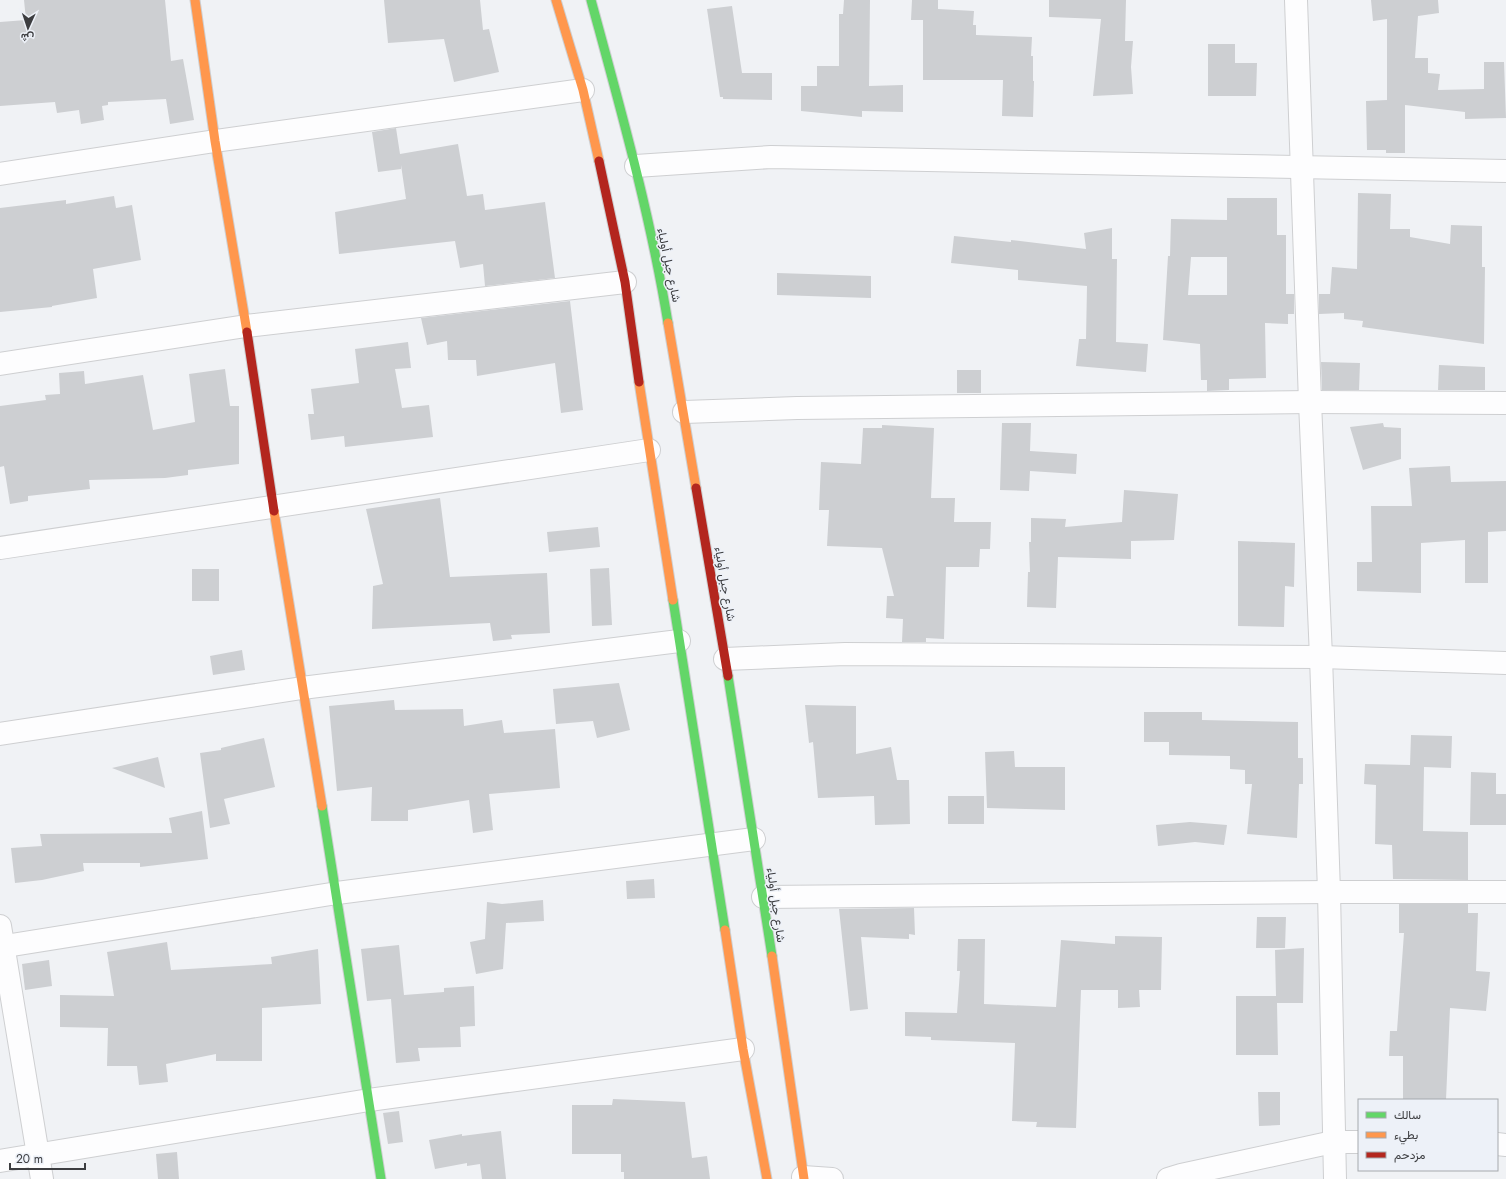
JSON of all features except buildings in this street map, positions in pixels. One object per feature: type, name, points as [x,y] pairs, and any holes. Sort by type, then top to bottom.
[{"type":"main road","points":[[195,0],[215,141],[246,326],[302,688],[337,893],[381,1179]]},
{"type":"main road","points":[[556,0],[583,90],[625,282],[649,450],[743,1048],[767,1179]]},
{"type":"main road","name":"شارع جبل أولياء","points":[[591,0],[636,166],[662,286],[754,839],[804,1178]]},
{"type":"street","points":[[1296,0],[1310,402],[1330,892],[1334,1179]]},
{"type":"street","points":[[0,174],[215,141],[583,90]]},
{"type":"street","points":[[636,166],[770,158],[1302,166],[1506,171]]},
{"type":"street","points":[[0,364],[246,326],[625,282]]},
{"type":"street","points":[[684,412],[797,408],[1310,402],[1506,403]]},
{"type":"street","points":[[0,548],[273,508],[649,450]]},
{"type":"street","points":[[0,734],[302,688],[679,641]]},
{"type":"street","points":[[725,659],[845,654],[1321,657],[1506,663]]},
{"type":"street","points":[[42,1179],[1,940],[337,893],[754,839]]},
{"type":"street","points":[[763,897],[1506,892]]},
{"type":"street","points":[[0,1161],[369,1100],[743,1048]]},
{"type":"street","points":[[1168,1179],[1333,1142],[1358,1142]]},
{"type":"street","points":[[804,1178],[832,1179]]},
{"type":"traffic: fast","points":[[591,0],[643,201],[661,282],[668,323]]},
{"type":"traffic: fast","points":[[673,600],[725,930]]},
{"type":"traffic: fast","points":[[728,676],[772,956]]},
{"type":"traffic: fast","points":[[322,806],[381,1179]]},
{"type":"traffic: slow","points":[[195,0],[215,141],[247,332]]},
{"type":"traffic: slow","points":[[556,0],[583,90],[599,161]]},
{"type":"traffic: slow","points":[[668,323],[696,488]]},
{"type":"traffic: slow","points":[[639,382],[673,600]]},
{"type":"traffic: slow","points":[[274,511],[322,806]]},
{"type":"traffic: slow","points":[[725,930],[743,1049],[767,1179]]},
{"type":"traffic: slow","points":[[772,956],[804,1179]]},
{"type":"traffic: jam","points":[[599,161],[625,282],[639,382]]},
{"type":"traffic: jam","points":[[247,332],[274,511]]},
{"type":"traffic: jam","points":[[696,488],[728,676]]}]
